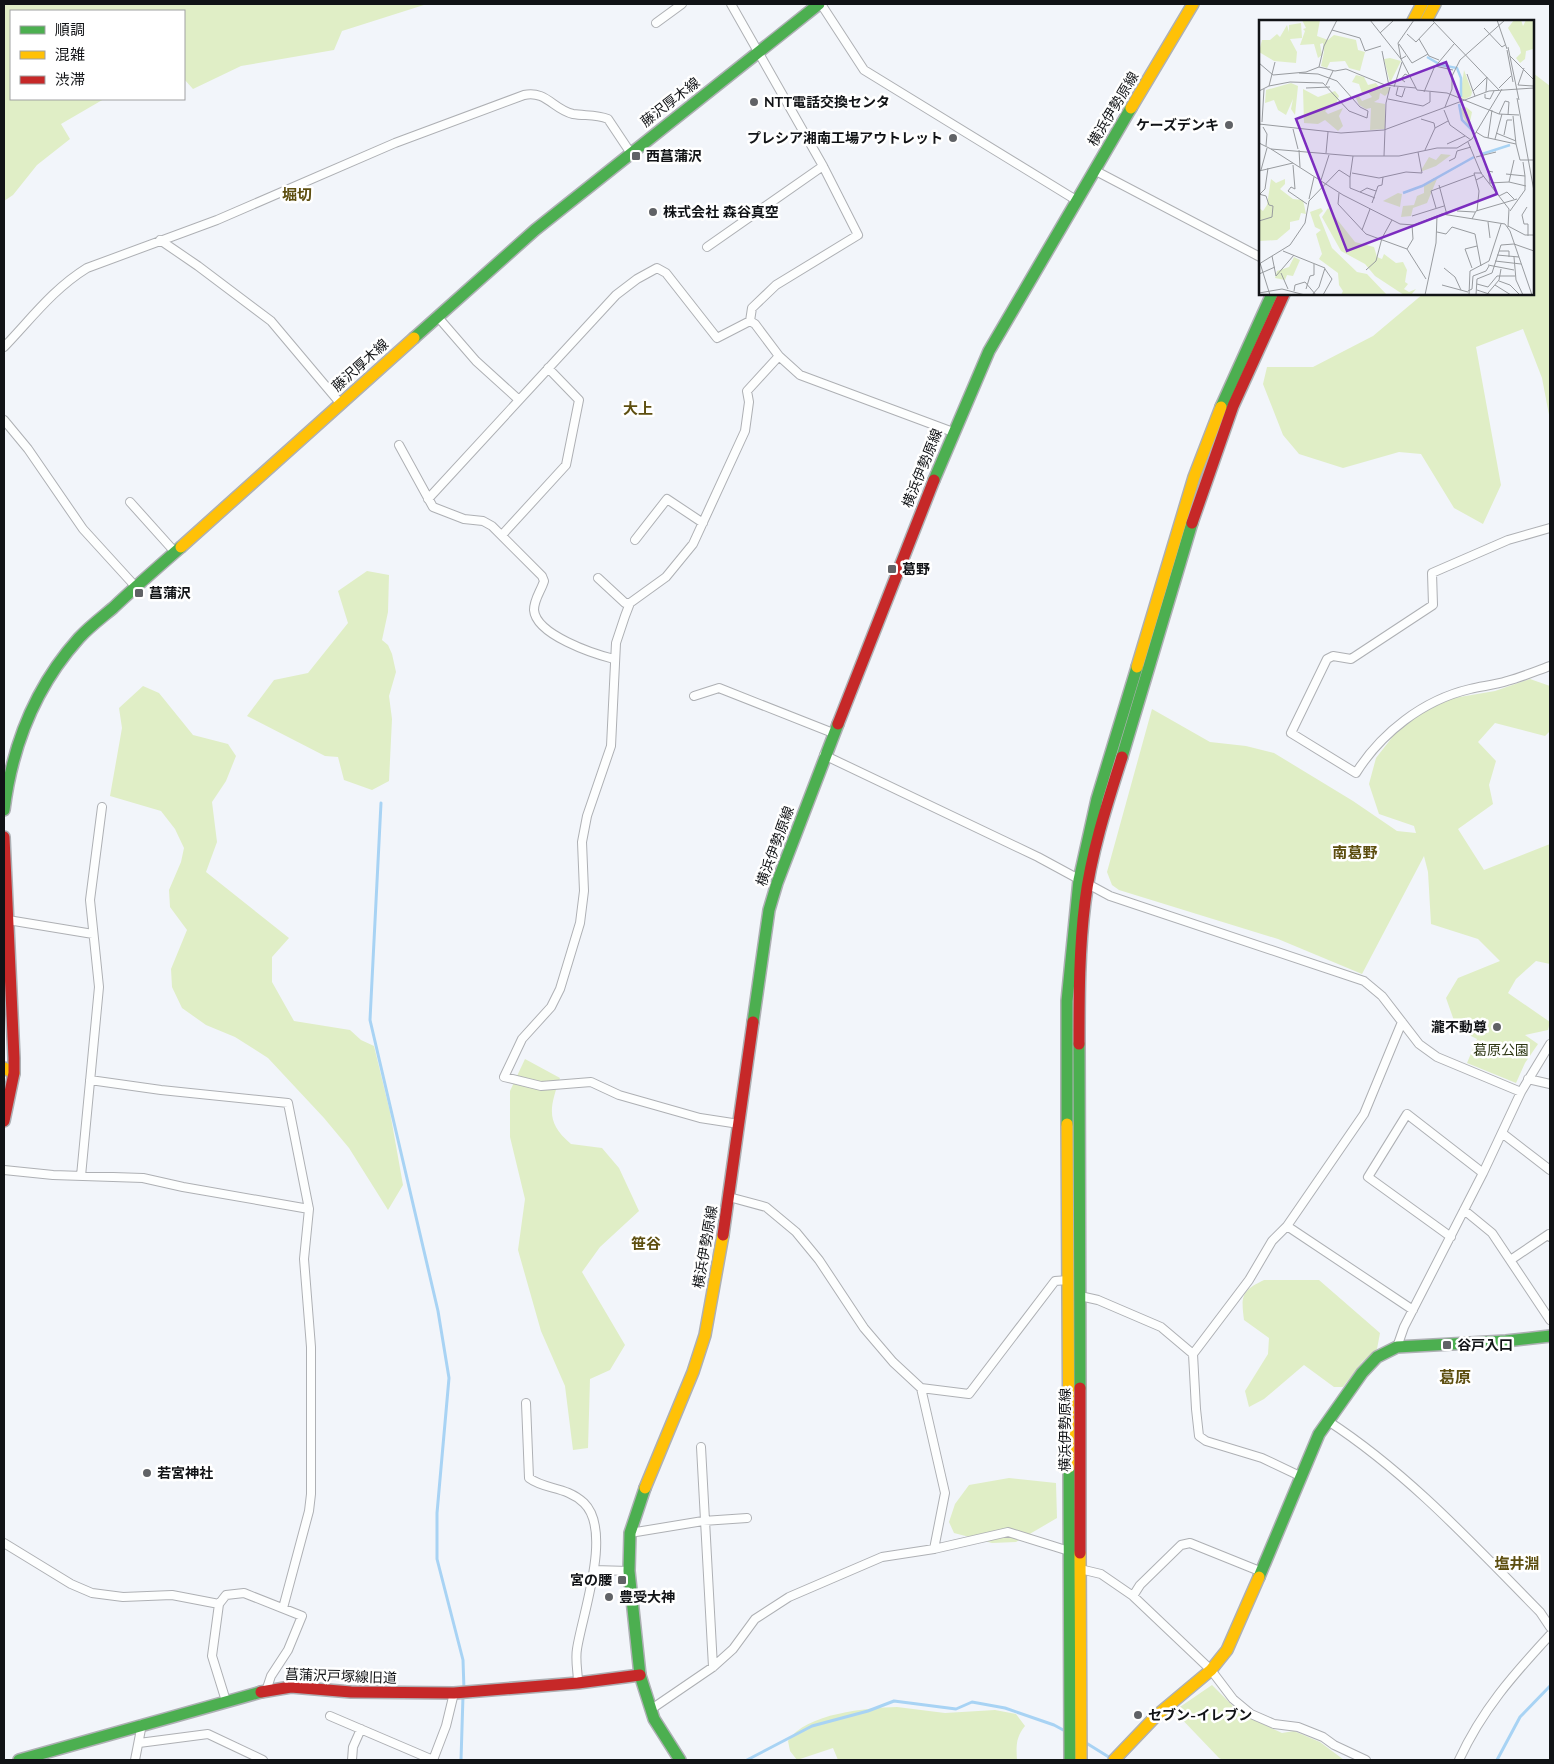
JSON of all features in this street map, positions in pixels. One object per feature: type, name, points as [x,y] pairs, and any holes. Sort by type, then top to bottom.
[{"type":"main road","name":"藤沢厚木線","points":[[4,810],[6,773],[26,720],[43,686],[59,661],[80,637],[535,230],[630,152],[820,4]]},
{"type":"main road","name":"横浜伊勢原線","points":[[680,1760],[665,1740],[650,1710],[640,1675],[629,1571],[630,1533],[640,1499],[693,1372],[705,1334],[729,1196],[769,910],[824,755],[953,432],[989,350],[1193,4]]},
{"type":"main road","points":[[1414,20],[1422,4]]},
{"type":"main road","points":[[1427,20],[1436,4]]},
{"type":"main road","name":"横浜伊勢原線","points":[[1070,1760],[1067,1001],[1083,882],[1097,799],[1194,477],[1222,401],[1272,295]]},
{"type":"main road","name":"横浜伊勢原線","points":[[1081,1760],[1079,987],[1083,882],[1204,485],[1233,406],[1284,295]]},
{"type":"main road","points":[[4,837],[8,920],[9,1070],[4,1121]]},
{"type":"main road","points":[[1114,1760],[1156,1716],[1211,1670],[1226,1650],[1238,1628],[1319,1434],[1362,1373],[1377,1357],[1397,1346],[1506,1341],[1550,1336]]},
{"type":"main road","name":"菖蒲沢戸塚線旧道","points":[[19,1760],[226,1701],[291,1687],[351,1692],[460,1692],[578,1683],[640,1675]]},
{"type":"street","points":[[656,23],[682,4]]},
{"type":"street","points":[[731,4],[823,166],[858,235],[776,285],[752,308],[750,321]]},
{"type":"street","points":[[820,4],[864,70],[1076,200]]},
{"type":"street","points":[[4,347],[52,292],[67,280],[105,259],[217,220],[395,143],[524,94],[530,93],[545,97],[573,114],[592,114],[608,119],[630,152]]},
{"type":"street","points":[[707,247],[823,166]]},
{"type":"street","points":[[1094,170],[1259,256]]},
{"type":"street","points":[[160,240],[198,266],[270,321],[340,403]]},
{"type":"street","points":[[428,499],[625,286],[657,268],[666,273],[674,282],[717,338],[750,321]]},
{"type":"street","points":[[437,316],[476,361],[519,400]]},
{"type":"street","points":[[750,321],[755,324],[779,356],[800,375],[953,432]]},
{"type":"street","points":[[739,1124],[682,1113],[619,1095],[590,1082],[541,1086],[504,1078],[522,1039],[551,1007],[560,990],[580,922],[584,891],[582,842],[587,816],[612,746],[616,643],[630,603],[668,575],[692,544],[745,431],[749,402],[747,391],[779,356]]},
{"type":"street","points":[[502,535],[560,474],[569,457],[579,400],[548,368]]},
{"type":"street","points":[[4,420],[28,449],[83,529],[135,586]]},
{"type":"street","points":[[399,445],[433,507],[464,519],[482,521],[502,535],[542,576],[544,581],[537,594],[534,610],[538,622],[575,646],[614,659]]},
{"type":"street","points":[[635,540],[667,499],[703,524]]},
{"type":"street","points":[[130,502],[174,552]]},
{"type":"street","points":[[1550,528],[1508,540],[1432,573],[1433,605],[1352,658],[1333,656],[1327,659],[1291,733],[1356,773],[1379,741],[1404,720],[1431,704],[1468,689],[1506,682],[1550,666]]},
{"type":"street","points":[[598,578],[625,603],[630,603]]},
{"type":"street","points":[[694,696],[719,688],[833,733]]},
{"type":"street","points":[[824,755],[1038,857],[1110,896],[1364,981],[1382,996],[1419,1044],[1437,1057],[1521,1092]]},
{"type":"street","points":[[81,1176],[99,987],[90,900],[102,807]]},
{"type":"street","points":[[8,920],[93,934]]},
{"type":"street","points":[[1302,1477],[1262,1458],[1206,1441],[1199,1436],[1193,1354],[1249,1280],[1272,1241],[1287,1226],[1364,1114],[1402,1022]]},
{"type":"street","points":[[1397,1346],[1521,1092],[1550,1044]]},
{"type":"street","points":[[1528,1079],[1550,1084]]},
{"type":"street","points":[[90,1080],[161,1090],[288,1103],[309,1208],[304,1259],[310,1347],[311,1494],[309,1511],[283,1608]]},
{"type":"street","points":[[1450,1237],[1368,1177],[1407,1114],[1483,1173]]},
{"type":"street","points":[[1502,1133],[1550,1170]]},
{"type":"street","points":[[4,1170],[81,1176],[143,1178],[183,1187],[309,1208]]},
{"type":"street","points":[[729,1196],[766,1207],[796,1232],[819,1260],[864,1328],[893,1362],[921,1388],[945,1493],[934,1549]]},
{"type":"street","points":[[1464,1210],[1492,1232],[1512,1259],[1550,1320]]},
{"type":"street","points":[[1287,1226],[1413,1310]]},
{"type":"street","points":[[1512,1259],[1548,1234],[1550,1237]]},
{"type":"street","points":[[921,1388],[969,1394],[1055,1281],[1068,1280]]},
{"type":"street","points":[[1080,1296],[1098,1300],[1161,1327],[1193,1354]]},
{"type":"street","points":[[526,1403],[529,1478],[535,1482],[565,1489],[585,1504],[592,1516],[595,1530],[597,1546],[594,1570],[576,1651],[578,1683]]},
{"type":"street","points":[[1328,1421],[1360,1442],[1455,1526],[1540,1612],[1550,1627]]},
{"type":"street","points":[[701,1447],[703,1521],[713,1668]]},
{"type":"street","points":[[630,1533],[703,1521],[747,1518]]},
{"type":"street","points":[[650,1710],[713,1668],[733,1649],[755,1619],[789,1597],[882,1557],[934,1549],[1008,1532],[1069,1551]]},
{"type":"street","points":[[4,1543],[71,1584],[92,1592],[123,1597],[172,1595],[219,1604]]},
{"type":"street","points":[[1133,1596],[1140,1585],[1181,1545],[1190,1543],[1262,1572]]},
{"type":"street","points":[[1080,1569],[1101,1574],[1133,1596],[1211,1670],[1233,1699],[1251,1714],[1274,1724],[1298,1727],[1323,1737],[1334,1745],[1366,1760]]},
{"type":"street","points":[[594,1570],[629,1571]]},
{"type":"street","points":[[226,1701],[212,1656],[219,1604],[226,1595],[244,1593],[302,1616],[288,1650],[271,1676],[266,1691]]},
{"type":"street","points":[[1459,1760],[1488,1707],[1505,1684],[1550,1635]]},
{"type":"street","points":[[330,1716],[433,1760],[460,1692]]},
{"type":"street","points":[[135,1760],[142,1724]]},
{"type":"street","points":[[352,1760],[353,1747],[361,1729]]},
{"type":"street","points":[[139,1743],[208,1734],[262,1760]]},
{"type":"green space","points":[[4,4],[427,4],[342,31],[334,50],[241,66],[193,89],[185,80],[185,10],[10,10],[10,100],[102,100],[61,124],[70,139],[37,165],[13,195],[4,201]]},
{"type":"green space","points":[[1534,74],[1550,86],[1550,420],[1542,378],[1523,329],[1476,347],[1501,485],[1483,524],[1454,508],[1421,454],[1399,452],[1343,468],[1299,454],[1283,435],[1263,384],[1267,367],[1313,367],[1373,336],[1422,295],[1534,295]]},
{"type":"green space","points":[[367,571],[389,575],[388,612],[382,640],[388,645],[392,654],[396,672],[389,696],[392,719],[389,781],[372,790],[344,780],[338,757],[325,756],[247,716],[274,680],[308,673],[348,623],[338,591]]},
{"type":"green space","name":"葛原公園","points":[[1530,679],[1550,686],[1550,731],[1545,736],[1495,723],[1478,742],[1496,761],[1489,785],[1493,804],[1458,829],[1484,870],[1550,844],[1550,964],[1536,961],[1516,979],[1508,993],[1550,1022],[1548,1030],[1525,1035],[1538,1044],[1525,1063],[1516,1083],[1467,1063],[1477,1039],[1457,1029],[1446,998],[1458,978],[1500,961],[1478,939],[1431,924],[1428,872],[1424,856],[1362,974],[1278,939],[1119,890],[1112,885],[1107,872],[1152,709],[1210,742],[1246,746],[1274,753],[1353,801],[1397,831],[1416,833],[1414,826],[1379,814],[1369,784],[1376,758],[1408,717],[1448,699],[1495,691]]},
{"type":"green space","points":[[143,686],[159,693],[193,735],[228,744],[236,756],[226,781],[212,802],[217,842],[206,872],[289,938],[272,957],[272,982],[294,1021],[350,1030],[361,1040],[374,1046],[390,1112],[403,1185],[388,1210],[349,1148],[268,1058],[235,1037],[206,1025],[182,1008],[172,987],[171,969],[187,930],[170,907],[169,890],[181,862],[184,848],[175,829],[161,811],[110,796],[122,728],[119,708]]},
{"type":"green space","points":[[525,1059],[560,1078],[552,1106],[553,1121],[557,1128],[571,1144],[602,1148],[619,1168],[639,1211],[600,1247],[582,1272],[625,1345],[610,1370],[590,1379],[588,1448],[573,1450],[565,1386],[541,1331],[518,1250],[525,1199],[510,1137],[510,1091]]},
{"type":"green space","points":[[1264,1280],[1319,1280],[1380,1333],[1377,1349],[1362,1362],[1343,1387],[1334,1387],[1304,1365],[1264,1399],[1249,1407],[1245,1391],[1268,1354],[1269,1338],[1244,1320],[1243,1300],[1247,1291]]},
{"type":"green space","points":[[1009,1478],[1056,1483],[1057,1518],[1016,1542],[992,1543],[954,1533],[949,1522],[955,1504],[969,1485]]},
{"type":"green space","points":[[1212,1685],[1241,1714],[1282,1733],[1294,1731],[1320,1742],[1344,1760],[1223,1760],[1219,1758],[1174,1711]]},
{"type":"green space","points":[[897,1707],[945,1713],[995,1710],[1016,1714],[1025,1726],[1017,1742],[1017,1760],[838,1760],[833,1748],[797,1760],[790,1751],[788,1741],[808,1724],[822,1718],[854,1711]]},
{"type":"waterway","points":[[381,803],[370,1020],[438,1311],[449,1378],[437,1513],[437,1559],[463,1660],[464,1690]]},
{"type":"waterway","points":[[1497,1760],[1520,1717],[1550,1686]]},
{"type":"waterway","points":[[461,1760],[463,1696]]},
{"type":"waterway","points":[[747,1760],[812,1726],[868,1711],[894,1701],[956,1709],[972,1702],[1005,1708],[1054,1725],[1067,1732]]},
{"type":"waterway","points":[[1083,1741],[1112,1759]]},
{"type":"traffic: fast","points":[[414,338],[535,230],[819,4]]},
{"type":"traffic: fast","points":[[934,480],[989,351],[1131,108]]},
{"type":"traffic: fast","points":[[1221,407],[1272,295]]},
{"type":"traffic: fast","points":[[1122,757],[1192,523]]},
{"type":"traffic: fast","points":[[4,810],[13,763],[28,718],[38,697],[63,657],[83,634],[181,547]]},
{"type":"traffic: fast","points":[[1067,1124],[1067,1001],[1079,880],[1097,799],[1137,667]]},
{"type":"traffic: fast","points":[[753,1022],[769,910],[777,883],[838,724]]},
{"type":"traffic: fast","points":[[1079,1044],[1080,1388]]},
{"type":"traffic: fast","points":[[1259,1577],[1319,1434],[1362,1373],[1377,1357],[1397,1347],[1506,1341],[1550,1336]]},
{"type":"traffic: fast","points":[[1069,1467],[1070,1760]]},
{"type":"traffic: fast","points":[[645,1488],[630,1533],[629,1571],[640,1675],[654,1719],[680,1760]]},
{"type":"traffic: fast","points":[[19,1760],[261,1692]]},
{"type":"traffic: slow","points":[[1131,108],[1193,4]]},
{"type":"traffic: slow","points":[[1414,20],[1422,4]]},
{"type":"traffic: slow","points":[[1427,20],[1435,4]]},
{"type":"traffic: slow","points":[[181,547],[414,338]]},
{"type":"traffic: slow","points":[[1137,667],[1194,477],[1221,407]]},
{"type":"traffic: slow","points":[[4,1068],[14,1073]]},
{"type":"traffic: slow","points":[[1067,1124],[1069,1467]]},
{"type":"traffic: slow","points":[[645,1488],[693,1372],[705,1335],[723,1235]]},
{"type":"traffic: slow","points":[[1080,1553],[1081,1760]]},
{"type":"traffic: slow","points":[[1114,1760],[1156,1716],[1211,1670],[1227,1650],[1259,1577]]},
{"type":"traffic: jam","points":[[1192,523],[1233,406],[1284,295]]},
{"type":"traffic: jam","points":[[838,724],[934,480]]},
{"type":"traffic: jam","points":[[1079,1044],[1080,955],[1088,884],[1100,829],[1122,757]]},
{"type":"traffic: jam","points":[[4,837],[14,1058],[14,1073],[4,1121]]},
{"type":"traffic: jam","points":[[723,1235],[753,1022]]},
{"type":"traffic: jam","points":[[1080,1388],[1080,1553]]},
{"type":"traffic: jam","points":[[261,1692],[291,1687],[351,1692],[454,1693],[578,1683],[640,1675]]},
{"type":"place","name":"NTT電話交換センタ","points":[[754,102]]},
{"type":"place","name":"ケーズデンキ","points":[[1229,125]]},
{"type":"place","name":"プレシア湘南工場アウトレット","points":[[953,138]]},
{"type":"place","name":"西菖蒲沢","points":[[636,156]]},
{"type":"place","name":"株式会社 森谷真空","points":[[653,212]]},
{"type":"place","name":"葛野","points":[[892,569]]},
{"type":"place","name":"菖蒲沢","points":[[139,593]]},
{"type":"place","name":"瀧不動尊","points":[[1497,1027]]},
{"type":"place","name":"谷戸入口","points":[[1447,1345]]},
{"type":"place","name":"若宮神社","points":[[147,1473]]},
{"type":"place","name":"宮の腰","points":[[622,1580]]},
{"type":"place","name":"豊受大神","points":[[609,1597]]},
{"type":"place","name":"セブン-イレブン","points":[[1138,1715]]},
{"type":"district","name":"堀切","points":[[297,195]]},
{"type":"district","name":"大上","points":[[638,409]]},
{"type":"district","name":"南葛野","points":[[1355,853]]},
{"type":"district","name":"笹谷","points":[[646,1244]]},
{"type":"district","name":"葛原","points":[[1455,1377]]},
{"type":"district","name":"塩井淵","points":[[1517,1564]]}]
